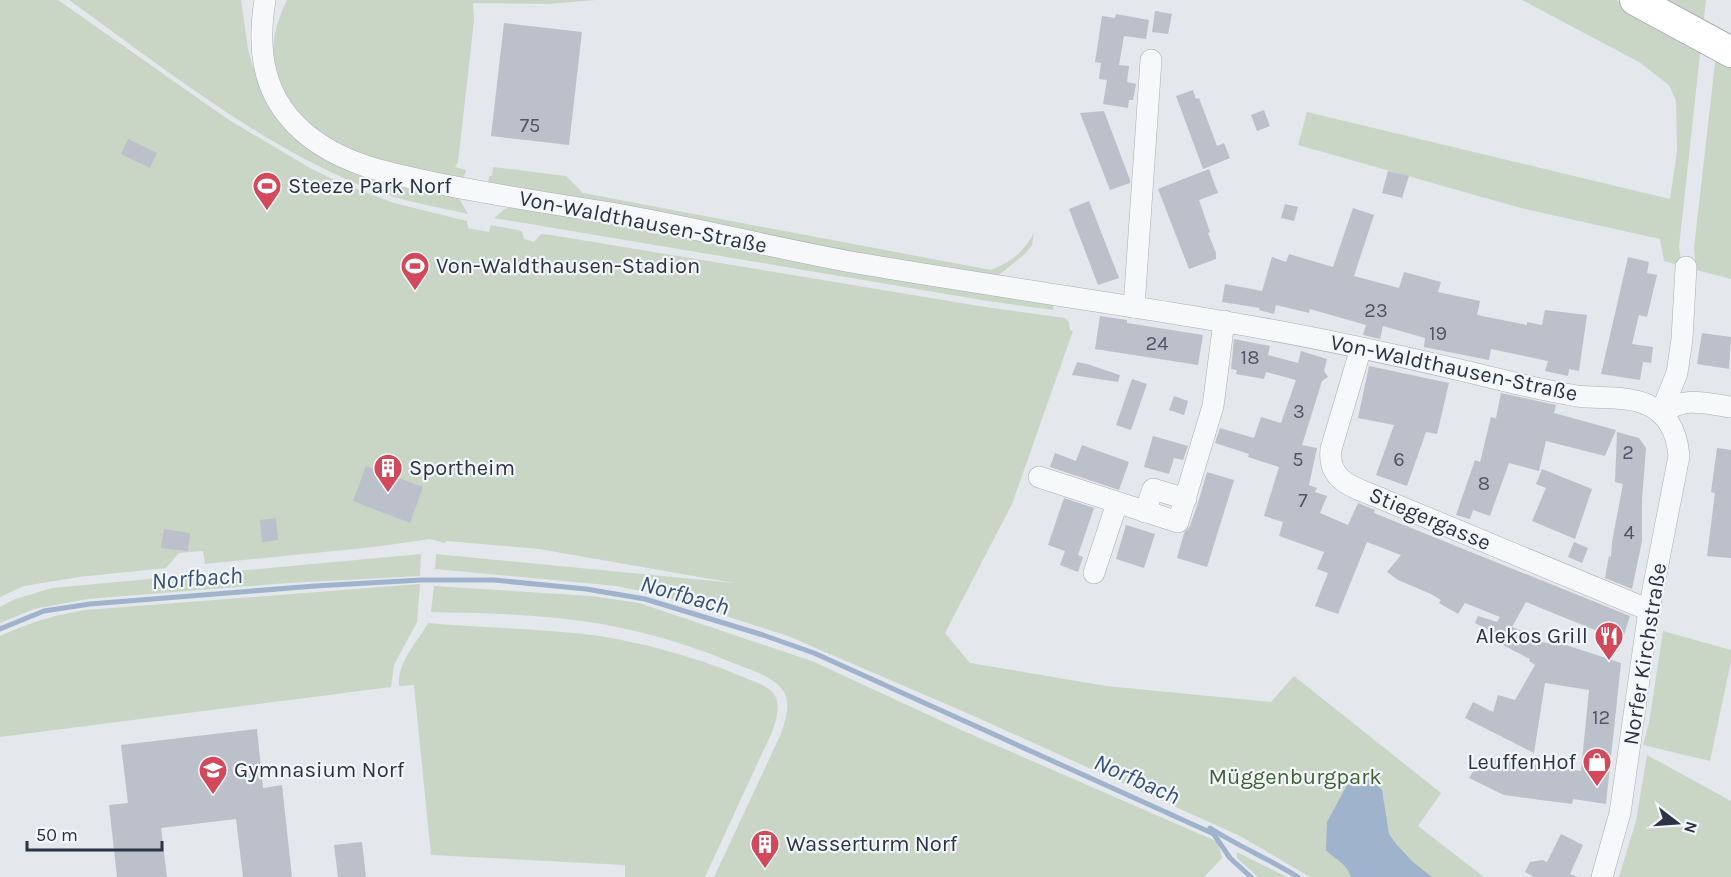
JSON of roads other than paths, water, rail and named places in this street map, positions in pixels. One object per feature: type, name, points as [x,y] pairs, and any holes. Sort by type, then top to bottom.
[{"type":"main road","points":[[1635,0],[1731,52]]},
{"type":"street","name":"Von-Waldthausen-Straße","points":[[265,0],[261,40],[263,61],[268,81],[278,102],[307,135],[325,148],[363,165],[445,185],[694,228],[855,262],[1224,321],[1362,348],[1571,395],[1640,402],[1667,421]]},
{"type":"street","points":[[1134,308],[1150,60]]},
{"type":"street","points":[[1667,421],[1682,339],[1686,267]]},
{"type":"street","points":[[1039,477],[1178,522],[1213,406],[1224,321]]},
{"type":"street","name":"Stiegergasse","points":[[1362,348],[1331,449],[1331,465],[1339,478],[1382,499],[1649,609]]},
{"type":"street","points":[[1667,421],[1682,402],[1731,407]]},
{"type":"street","name":"Norfer Kirchstraße","points":[[1602,877],[1620,813],[1649,609],[1678,456],[1677,440],[1667,421]]},
{"type":"street","points":[[1094,573],[1117,503]]},
{"type":"water","points":[[1359,780],[1372,780],[1382,790],[1389,834],[1413,862],[1432,877],[1351,877],[1343,865],[1326,850],[1327,822],[1347,785]]},
{"type":"waterway","name":"Norfbach","points":[[0,629],[44,611],[90,604],[421,580],[494,580],[586,589],[645,599],[814,653],[1214,834],[1210,828],[1298,877]]},
{"type":"waterway","points":[[1213,833],[1230,858],[1251,877]]},
{"type":"place","name":"Steeze Park Norf","points":[[267,212]]},
{"type":"place","name":"Von-Waldthausen-Stadion","points":[[415,292]]},
{"type":"place","name":"Sportheim","points":[[388,494]]},
{"type":"place","name":"Alekos Grill","points":[[1609,662]]},
{"type":"place","name":"LeuffenHof","points":[[1597,788]]},
{"type":"place","name":"Gymnasium Norf","points":[[213,796]]},
{"type":"place","name":"Wasserturm Norf","points":[[765,870]]},
{"type":"park label","name":"Müggenburgpark","points":[[1295,777]]}]
